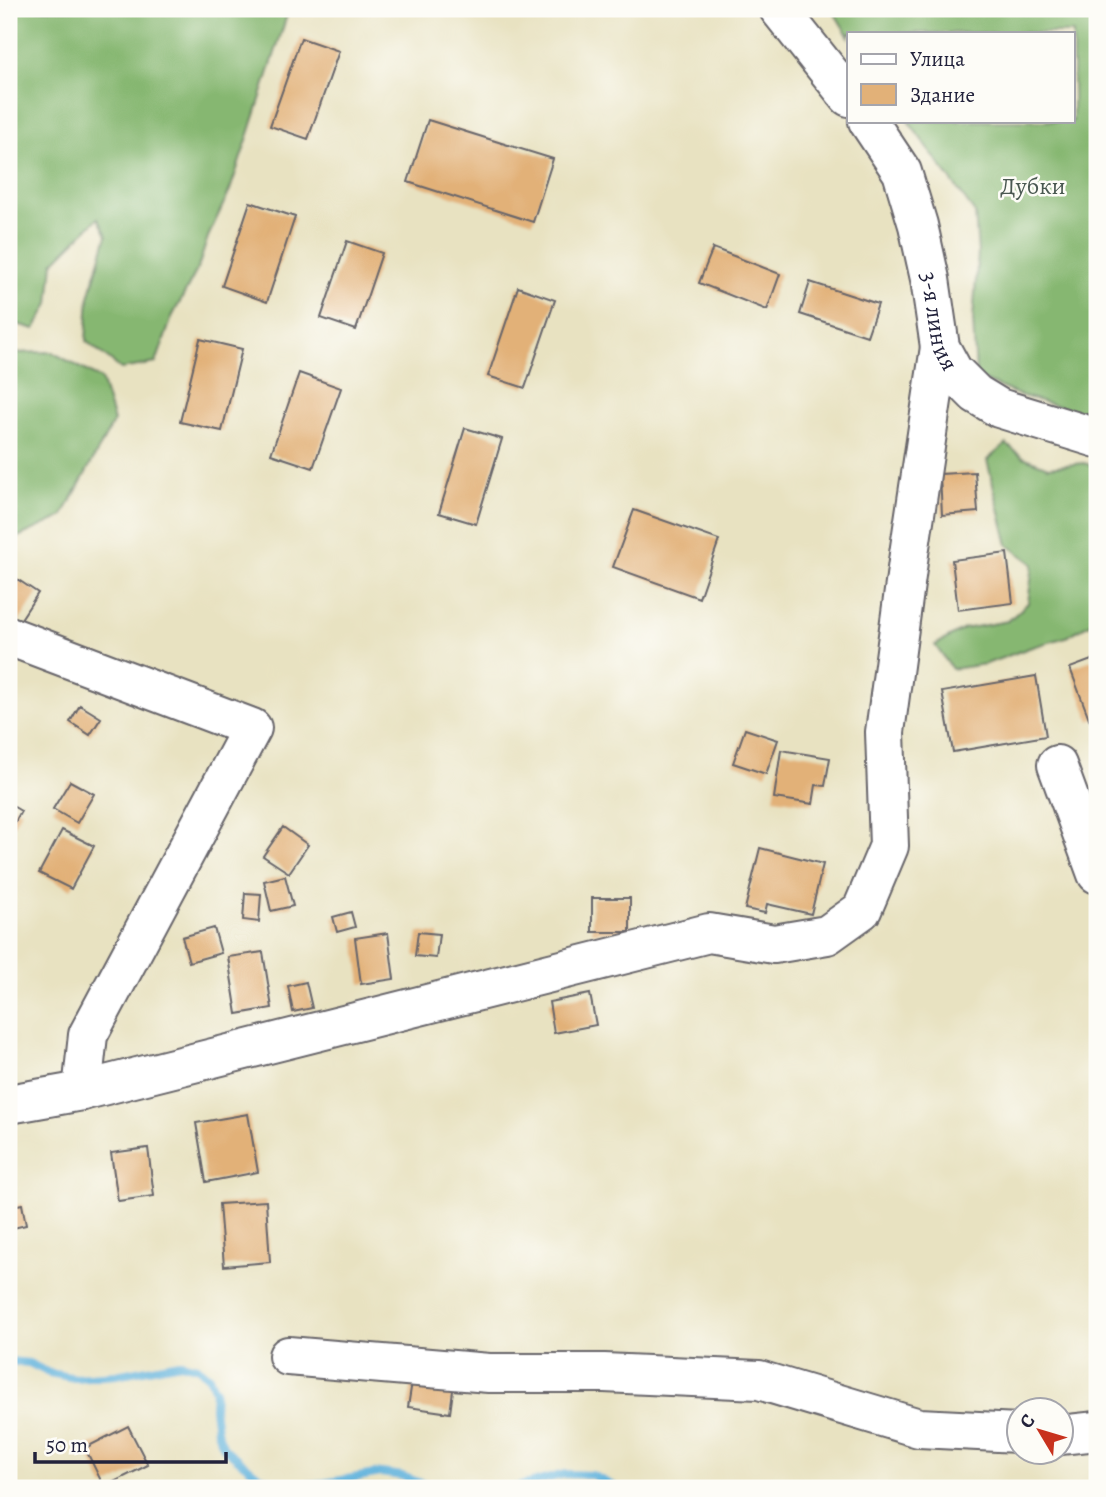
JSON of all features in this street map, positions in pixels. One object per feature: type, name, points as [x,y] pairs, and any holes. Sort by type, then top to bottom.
[{"type":"street","points":[[779,9],[847,94]]},
{"type":"street","name":"3-я линия","points":[[869,122],[902,172],[930,279],[940,347],[953,371],[976,394],[999,408],[1097,438]]},
{"type":"street","points":[[9,1104],[82,1091],[709,933],[774,944],[827,935],[862,910],[889,846],[885,732],[940,347]]},
{"type":"street","points":[[9,636],[252,728],[88,1035],[82,1091]]},
{"type":"street","points":[[1057,765],[1097,874]]},
{"type":"street","points":[[288,1356],[489,1373],[604,1373],[759,1380],[919,1428],[1004,1432]]},
{"type":"street","points":[[1074,1433],[1097,1431]]},
{"type":"green space","points":[[9,9],[289,9],[230,190],[208,237],[198,268],[172,317],[156,363],[121,369],[86,341],[89,297],[107,235],[98,218],[53,263],[49,304],[35,329],[9,322]]},
{"type":"green space","name":"Дубки","points":[[832,9],[1097,9],[1097,417],[1019,395],[976,377],[973,319],[978,253],[975,213],[909,122],[1074,122],[1074,32],[847,34]]},
{"type":"green space","points":[[52,352],[101,379],[114,421],[62,517],[9,541],[9,353]]},
{"type":"green space","points":[[1006,444],[1023,457],[1048,467],[1084,463],[1097,467],[1097,620],[1066,637],[986,664],[952,669],[935,645],[964,629],[1008,621],[1028,603],[1033,564],[1008,545],[987,460]]},
{"type":"building","points":[[301,38],[339,51],[308,139],[270,126]]},
{"type":"building","points":[[428,120],[553,159],[533,222],[408,182]]},
{"type":"building","points":[[250,202],[295,217],[267,302],[222,286]]},
{"type":"building","points":[[347,241],[382,253],[356,330],[321,318]]},
{"type":"building","points":[[713,248],[780,274],[767,310],[699,283]]},
{"type":"building","points":[[810,282],[878,304],[867,336],[800,314]]},
{"type":"building","points":[[518,287],[555,300],[525,388],[488,376]]},
{"type":"building","points":[[200,339],[242,349],[222,431],[180,422]]},
{"type":"building","points":[[299,373],[341,388],[313,468],[271,454]]},
{"type":"building","points":[[465,428],[502,439],[476,524],[439,513]]},
{"type":"building","points":[[975,472],[978,512],[942,515],[940,474]]},
{"type":"building","points":[[634,510],[719,540],[699,598],[613,567]]},
{"type":"building","points":[[1007,553],[1013,603],[958,610],[952,560]]},
{"type":"building","points":[[17,579],[38,593],[15,628],[9,624],[9,592]]},
{"type":"building","points":[[1097,658],[1097,718],[1090,721],[1070,668]]},
{"type":"building","points":[[1036,676],[1046,736],[953,752],[942,692]]},
{"type":"building","points":[[80,705],[101,718],[90,735],[70,722]]},
{"type":"building","points":[[745,729],[778,740],[766,774],[733,763]]},
{"type":"building","points":[[781,750],[830,758],[825,786],[816,785],[813,804],[774,798]]},
{"type":"building","points":[[70,781],[94,794],[77,823],[53,809]]},
{"type":"building","points":[[9,804],[21,811],[9,833]]},
{"type":"building","points":[[283,827],[308,845],[289,873],[263,856]]},
{"type":"building","points":[[62,830],[94,846],[71,889],[39,873]]},
{"type":"building","points":[[760,848],[823,864],[811,914],[767,904],[765,913],[745,909]]},
{"type":"building","points":[[285,876],[293,906],[271,911],[264,881]]},
{"type":"building","points":[[245,893],[261,894],[259,922],[243,920]]},
{"type":"building","points":[[592,898],[630,898],[630,932],[592,932]]},
{"type":"building","points":[[351,912],[355,927],[337,932],[333,917]]},
{"type":"building","points":[[214,928],[221,953],[189,962],[182,937]]},
{"type":"building","points":[[418,932],[439,934],[436,958],[415,956]]},
{"type":"building","points":[[388,933],[394,979],[361,984],[355,938]]},
{"type":"building","points":[[263,952],[272,1008],[237,1014],[228,957]]},
{"type":"building","points":[[306,982],[312,1008],[293,1012],[288,986]]},
{"type":"building","points":[[590,994],[596,1025],[554,1033],[549,1002]]},
{"type":"building","points":[[248,1114],[258,1172],[206,1182],[196,1123]]},
{"type":"building","points":[[148,1148],[154,1196],[118,1201],[111,1153]]},
{"type":"building","points":[[266,1201],[270,1262],[224,1266],[219,1204]]},
{"type":"building","points":[[22,1204],[26,1225],[9,1229],[9,1207]]},
{"type":"building","points":[[414,1369],[455,1375],[450,1413],[408,1407]]},
{"type":"building","points":[[128,1426],[148,1465],[104,1487],[85,1448]]},
{"type":"waterway","points":[[9,1361],[29,1363],[49,1373],[75,1378],[116,1375],[180,1363],[197,1367],[209,1377],[215,1390],[217,1431],[224,1448],[259,1476],[287,1487],[381,1473],[402,1476],[434,1488]]},
{"type":"waterway","points":[[513,1488],[565,1474],[592,1475],[617,1488]]}]
